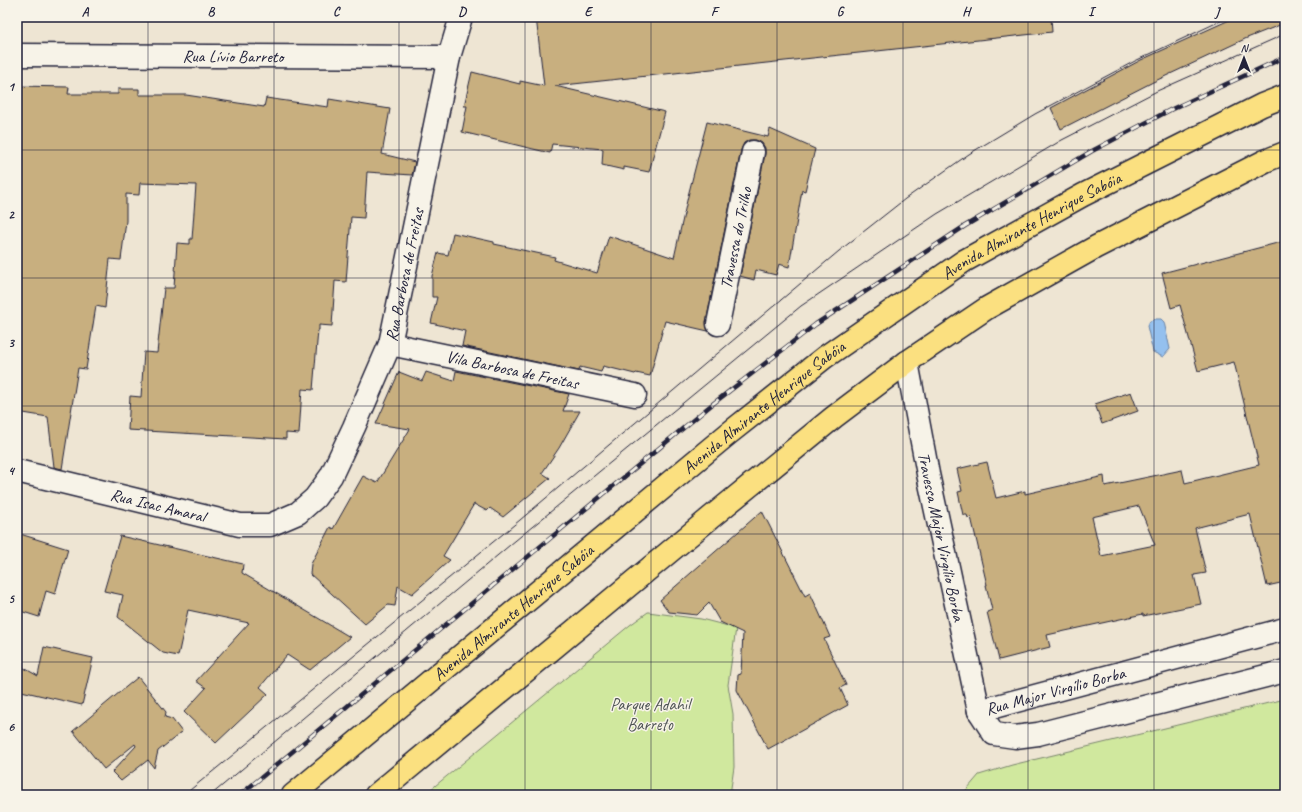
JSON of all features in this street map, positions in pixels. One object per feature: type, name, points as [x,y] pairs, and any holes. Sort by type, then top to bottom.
[{"type":"highway","name":"Avenida Almirante Henrique Sabóia","points":[[293,795],[728,434],[825,357],[876,321],[964,261],[1083,195],[1262,105],[1285,96]]},
{"type":"highway","points":[[376,795],[715,514],[834,417],[907,362],[987,308],[1096,247],[1265,161],[1285,153]]},
{"type":"street","name":"Rua Barbosa de Freitas","points":[[298,513],[315,498],[331,476],[390,344],[449,57],[461,17]]},
{"type":"street","name":"Rua Lívio Barreto","points":[[17,55],[449,57]]},
{"type":"street","name":"Travessa do Trilho","points":[[718,324],[753,152]]},
{"type":"street","name":"Vila Barbosa de Freitas","points":[[390,344],[635,395]]},
{"type":"street","name":"Travessa Major Virgílio Borba","points":[[907,362],[928,474],[979,710]]},
{"type":"street","name":"Rua Isac Amaral","points":[[17,471],[240,525],[270,525],[298,513]]},
{"type":"street","name":"Rua Major Virgílio Borba","points":[[1285,629],[979,710],[994,734],[1015,738],[1038,734],[1285,671]]},
{"type":"green space","name":"Parque Adahil Barreto","points":[[648,612],[701,619],[736,628],[728,685],[733,714],[734,767],[730,795],[424,795],[630,625]]},
{"type":"green space","points":[[1285,699],[1285,795],[962,795],[979,775],[1012,765]]},
{"type":"water","points":[[1161,319],[1164,322],[1170,349],[1163,357],[1153,352],[1147,326],[1150,321]]},
{"type":"building","points":[[536,17],[1051,17],[1052,32],[555,86],[665,112],[649,172],[624,167],[624,170],[602,165],[603,149],[552,144],[550,153],[462,132],[467,106],[464,106],[472,72],[520,84],[520,81],[544,86]]},
{"type":"building","points":[[1236,17],[1285,17],[1285,23],[1247,38],[1153,82],[1061,129],[1051,108],[1141,60]]},
{"type":"building","points":[[17,86],[69,87],[68,94],[118,94],[118,89],[139,89],[139,95],[186,95],[264,107],[266,98],[328,107],[329,99],[390,109],[382,154],[415,162],[412,175],[367,172],[364,218],[351,217],[346,282],[335,281],[332,326],[319,325],[313,390],[302,389],[299,434],[286,433],[286,439],[128,430],[130,396],[141,397],[144,352],[157,353],[164,288],[174,288],[177,243],[190,244],[190,239],[192,239],[196,185],[140,183],[139,195],[126,194],[126,221],[121,260],[110,259],[105,308],[96,306],[86,369],[78,368],[62,469],[54,467],[48,417],[17,412]]},
{"type":"building","points":[[707,122],[768,137],[770,129],[815,149],[805,191],[802,190],[789,267],[779,264],[776,275],[756,270],[754,280],[740,276],[765,154],[765,148],[762,143],[756,140],[749,140],[744,143],[741,150],[706,322],[708,331],[665,321],[650,376],[603,366],[601,372],[580,367],[579,371],[462,346],[465,331],[431,323],[437,297],[432,297],[432,276],[438,253],[448,255],[453,233],[494,242],[494,244],[555,257],[554,260],[597,273],[609,236],[674,258]]},
{"type":"building","points":[[1285,241],[1285,475],[1281,476],[1285,495],[1285,582],[1267,586],[1250,514],[1195,528],[1206,573],[1194,575],[1201,604],[1143,616],[1143,614],[1047,635],[1050,647],[999,660],[987,612],[992,610],[987,585],[971,517],[968,518],[967,515],[963,515],[958,492],[962,491],[957,469],[987,462],[996,498],[1025,491],[1025,494],[1104,476],[1105,486],[1182,470],[1185,483],[1259,465],[1234,362],[1198,371],[1180,305],[1171,308],[1162,273]],"holes":[[[1139,506],[1155,545],[1101,556],[1092,517]]]},
{"type":"building","points":[[456,371],[569,394],[563,411],[580,411],[559,448],[542,473],[550,478],[503,517],[490,508],[487,511],[474,504],[443,556],[450,560],[412,594],[398,586],[395,606],[388,605],[365,624],[310,574],[311,564],[330,527],[333,529],[363,476],[377,483],[410,429],[376,424],[399,372],[422,381],[426,372],[454,381]]},
{"type":"building","points":[[1131,392],[1138,411],[1102,424],[1095,404]]},
{"type":"building","points":[[762,511],[805,596],[810,593],[830,637],[824,639],[846,685],[840,688],[848,705],[768,749],[737,690],[738,675],[741,674],[743,633],[720,622],[709,603],[697,615],[669,612],[660,600]]},
{"type":"building","points":[[17,533],[68,549],[55,594],[46,591],[39,617],[17,610]]},
{"type":"building","points":[[120,536],[243,564],[242,573],[350,637],[310,670],[287,655],[260,687],[268,694],[216,743],[184,712],[206,688],[196,681],[249,623],[188,610],[178,656],[163,653],[118,617],[123,595],[104,591]]},
{"type":"building","points":[[44,647],[93,658],[82,705],[17,690],[17,664],[38,676]]},
{"type":"building","points":[[138,677],[166,712],[165,717],[172,719],[182,732],[158,751],[154,768],[148,760],[121,781],[112,772],[136,746],[135,744],[104,769],[73,731]]},
{"type":"tram line","points":[[184,795],[520,520],[839,251],[905,199],[969,154],[1035,114],[1135,61],[1229,17]]},
{"type":"tram line","points":[[211,795],[510,545],[801,306],[937,214],[1062,140],[1157,91],[1285,34]]},
{"type":"railway","points":[[240,795],[710,406],[816,324],[965,226],[1092,151],[1172,109],[1285,57]]}]
